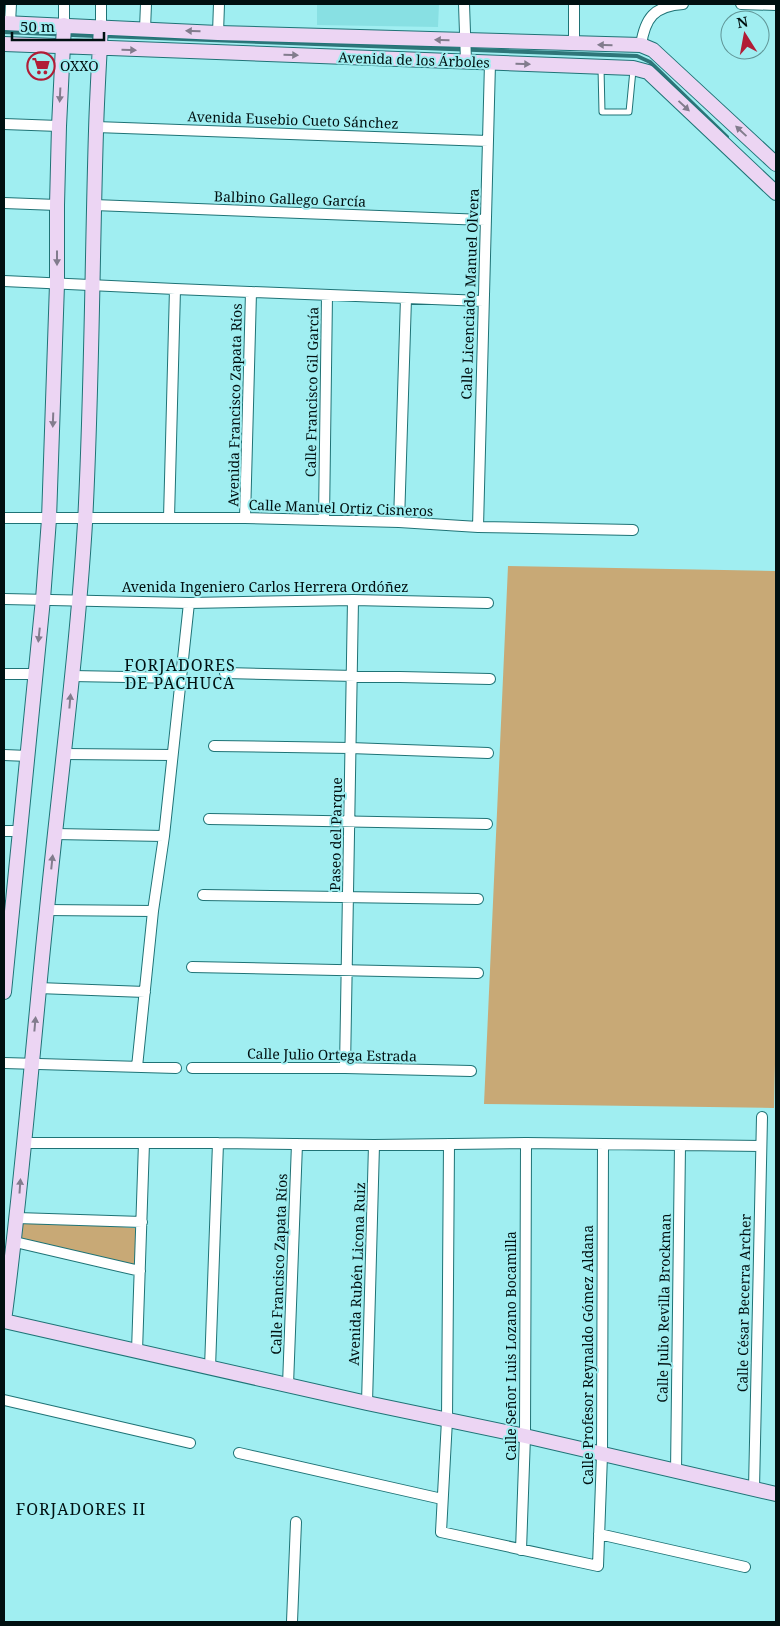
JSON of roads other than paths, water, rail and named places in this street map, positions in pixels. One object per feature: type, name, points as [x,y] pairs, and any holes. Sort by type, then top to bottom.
[{"type":"street","points":[[7,23],[11,4]]},
{"type":"street","points":[[4,992],[8,909],[28,756],[49,519],[64,4]]},
{"type":"street","points":[[4,1327],[18,1218],[23,1143],[38,988],[65,754],[80,600],[85,519],[96,127],[102,4]]},
{"type":"street","points":[[145,29],[146,4]]},
{"type":"street","points":[[218,32],[219,4]]},
{"type":"street","points":[[464,4],[466,61]]},
{"type":"street","points":[[574,4],[574,44]]},
{"type":"street","points":[[683,4],[675,4],[660,9],[649,18],[643,30],[641,45],[653,50],[776,164]]},
{"type":"street","points":[[741,4],[776,5]]},
{"type":"street","name":"Avenida de los Árboles","points":[[7,23],[466,41],[641,45]]},
{"type":"street","name":"Avenida de los Árboles","points":[[4,44],[633,68],[648,72],[776,193]]},
{"type":"street","name":"Calle Licenciado Manuel Olvera","points":[[478,527],[490,63]]},
{"type":"street","points":[[4,124],[59,126]]},
{"type":"street","name":"Avenida Eusebio Cueto Sánchez","points":[[96,127],[488,141]]},
{"type":"street","points":[[4,202],[57,205]]},
{"type":"street","name":"Balbino Gallego García","points":[[94,205],[485,220]]},
{"type":"street","points":[[4,281],[175,290],[483,301]]},
{"type":"street","points":[[169,518],[175,290]]},
{"type":"street","name":"Avenida Francisco Zapata Ríos","points":[[245,518],[251,292]]},
{"type":"street","name":"Calle Francisco Gil García","points":[[324,520],[328,295]]},
{"type":"street","points":[[399,522],[406,298]]},
{"type":"street","name":"Calle Manuel Ortiz Cisneros","points":[[4,518],[245,518],[399,522],[478,527],[633,530]]},
{"type":"street","name":"Avenida Ingeniero Carlos Herrera Ordóñez","points":[[4,599],[189,603],[353,600],[488,602]]},
{"type":"street","name":"Paseo del Parque","points":[[345,1068],[353,600]]},
{"type":"street","points":[[137,1067],[189,603]]},
{"type":"street","points":[[225,673],[490,679]]},
{"type":"street","points":[[4,674],[35,674]]},
{"type":"street","points":[[72,676],[181,678]]},
{"type":"street","points":[[214,746],[488,753]]},
{"type":"street","points":[[65,754],[172,756]]},
{"type":"street","points":[[4,755],[28,756]]},
{"type":"street","points":[[209,819],[487,824]]},
{"type":"street","points":[[4,831],[19,830]]},
{"type":"street","points":[[55,834],[164,836]]},
{"type":"street","points":[[203,895],[478,899]]},
{"type":"street","points":[[46,910],[153,911]]},
{"type":"street","points":[[192,967],[478,973]]},
{"type":"street","points":[[38,988],[145,992]]},
{"type":"street","points":[[4,1063],[176,1068]]},
{"type":"street","name":"Calle Julio Ortega Estrada","points":[[192,1068],[345,1068],[471,1071]]},
{"type":"street","name":"Calle César Becerra Archer","points":[[754,1489],[762,1117]]},
{"type":"street","points":[[23,1143],[374,1145],[526,1143],[761,1146]]},
{"type":"street","points":[[137,1351],[144,1143]]},
{"type":"street","points":[[210,1368],[218,1143]]},
{"type":"street","name":"Calle Señor Luis Lozano Bocamilla","points":[[521,1550],[525,1436],[526,1143]]},
{"type":"street","name":"Calle Francisco Zapata Ríos","points":[[288,1385],[297,1144]]},
{"type":"street","points":[[449,1144],[448,1420],[441,1532],[521,1550]]},
{"type":"street","name":"Calle Profesor Reynaldo Gómez Aldana","points":[[521,1550],[598,1566],[602,1455],[603,1144]]},
{"type":"street","name":"Avenida Rubén Licona Ruiz","points":[[367,1403],[374,1145]]},
{"type":"street","name":"Calle Julio Revilla Brockman","points":[[676,1472],[680,1145]]},
{"type":"street","points":[[18,1218],[142,1222]]},
{"type":"street","points":[[15,1242],[140,1271]]},
{"type":"street","points":[[4,1321],[367,1403],[525,1436],[776,1494]]},
{"type":"street","points":[[4,1400],[190,1443]]},
{"type":"street","points":[[239,1453],[442,1499]]},
{"type":"street","points":[[292,1622],[296,1522]]},
{"type":"street","points":[[599,1534],[745,1567]]},
{"type":"lane","points":[[601,67],[602,112],[629,112],[633,68]]},
{"type":"waterway","points":[[4,32],[96,36]]},
{"type":"waterway","points":[[103,36],[637,56],[650,62],[727,137]]},
{"type":"place","name":"OXXO","points":[[41,66]]},
{"type":"district","name":"FORJADORES DE PACHUCA","points":[[180,674]]},
{"type":"district","name":"FORJADORES II","points":[[81,1509]]}]
